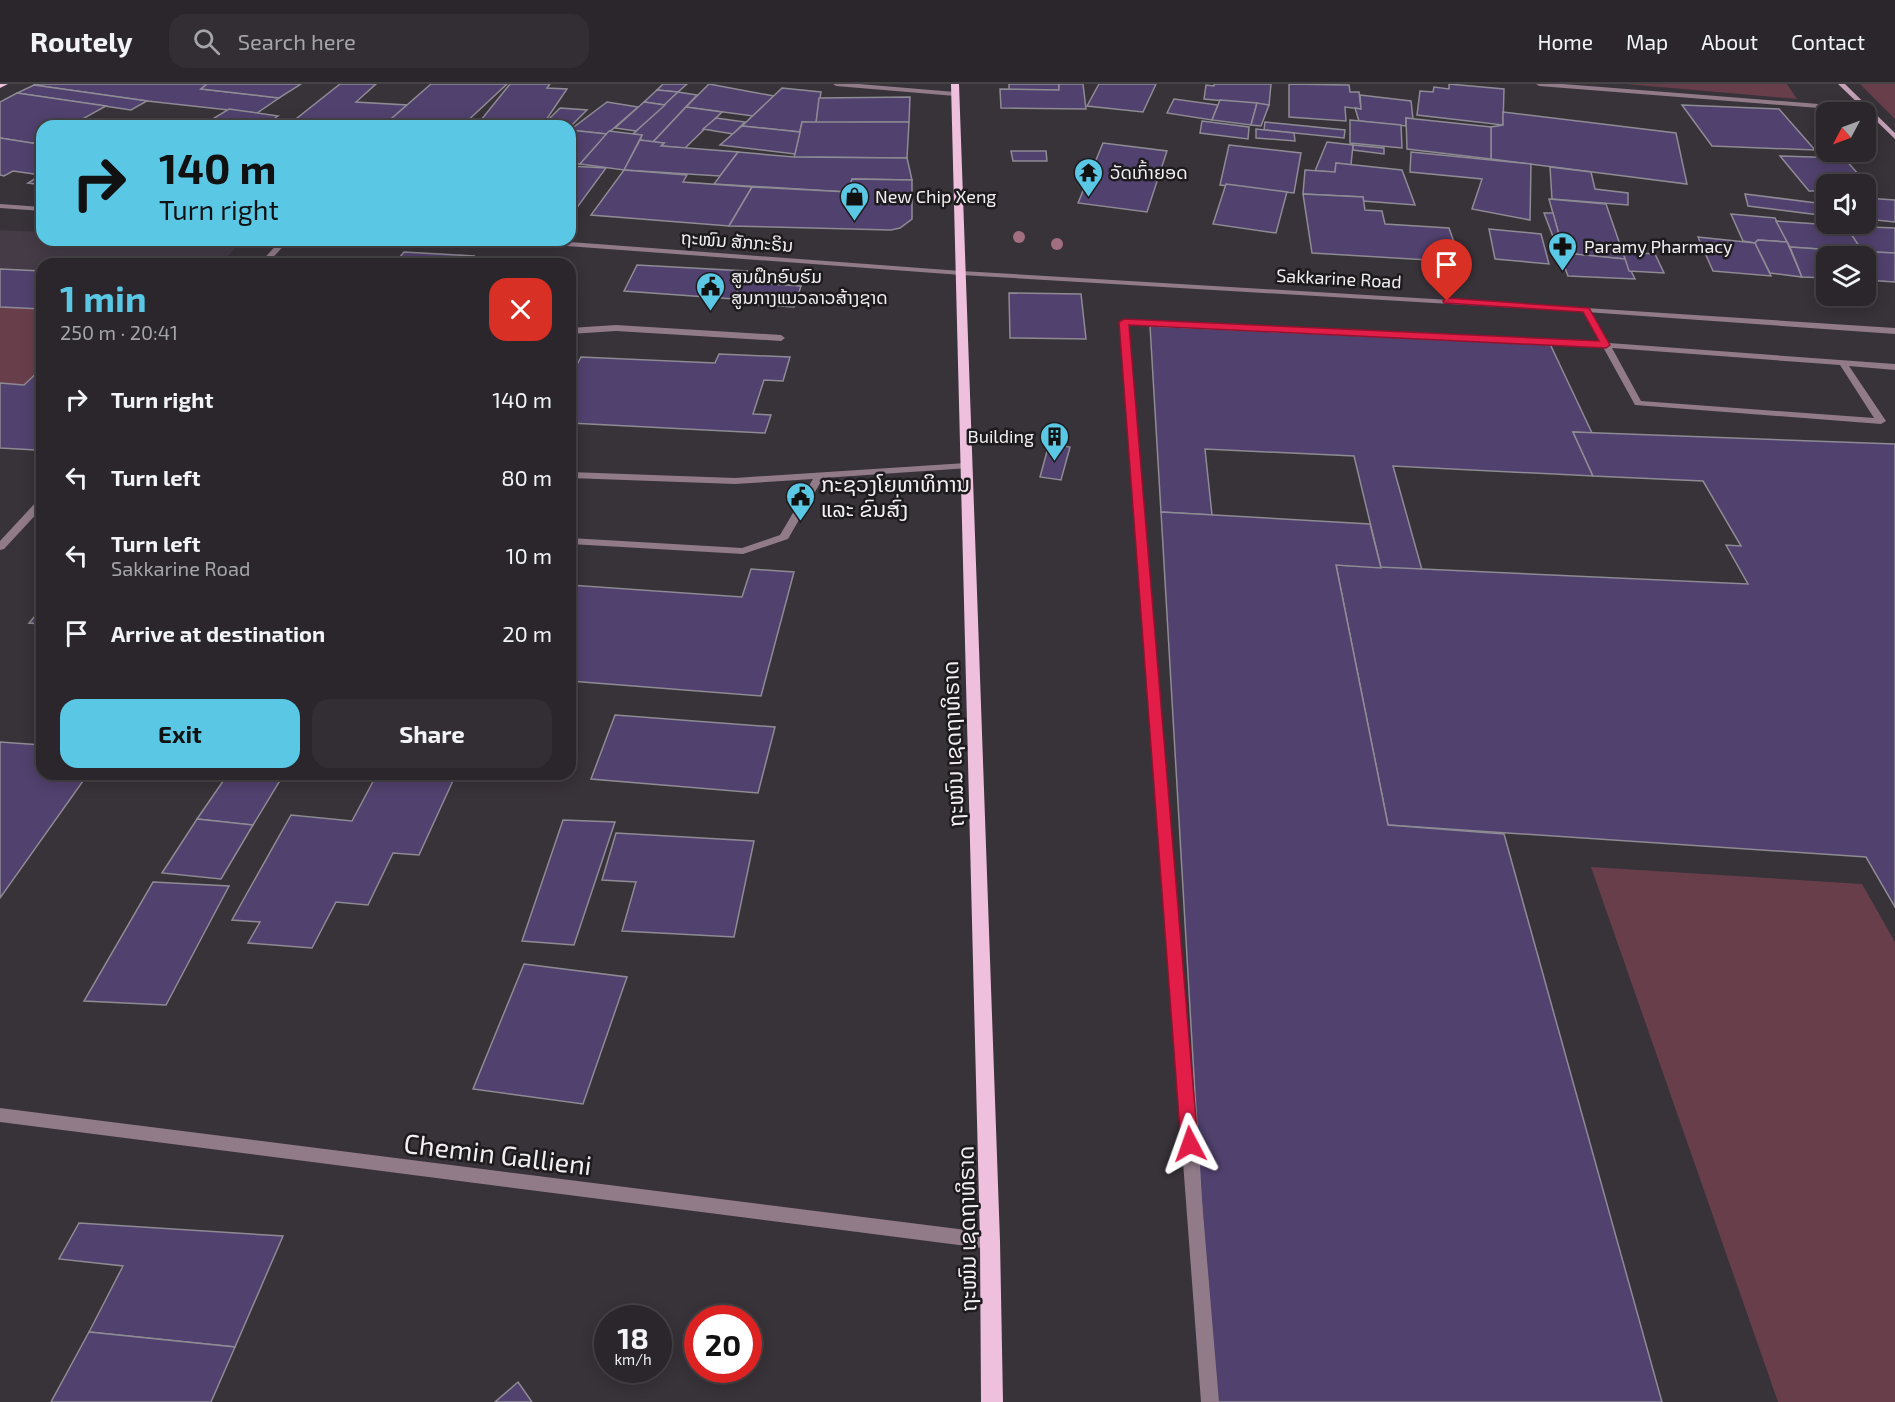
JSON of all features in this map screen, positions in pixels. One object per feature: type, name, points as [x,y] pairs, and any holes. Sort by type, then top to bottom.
[{"type":"main road","name":"ຖະໜົນ ເຊດຖາທິຣາດ","points":[[955,89],[990,1241],[992,1402]]},
{"type":"street","points":[[836,84],[955,89]]},
{"type":"street","points":[[1539,84],[1816,106]]},
{"type":"street","points":[[1841,84],[1860,102]]},
{"type":"street","points":[[1876,117],[1895,137]]},
{"type":"street","points":[[0,206],[36,209]]},
{"type":"street","name":"ຖະໜົນ ສັກກະຣິນ","points":[[576,245],[961,273]]},
{"type":"street","points":[[268,258],[280,246]]},
{"type":"street","name":"Sakkarine Road","points":[[961,273],[1586,310],[1895,331]]},
{"type":"street","points":[[1586,310],[1638,403],[1881,421],[1842,362]]},
{"type":"street","points":[[1210,1402],[1124,322],[1606,345],[1895,367]]},
{"type":"street","points":[[576,331],[616,328],[781,338]]},
{"type":"street","points":[[576,475],[735,481],[966,466]]},
{"type":"street","points":[[576,541],[743,552],[784,537],[819,477]]},
{"type":"street","points":[[0,547],[36,508]]},
{"type":"street","name":"Chemin Gallieni","points":[[0,1115],[990,1241]]},
{"type":"shaded area","points":[[1626,84],[1787,84],[1797,99]]},
{"type":"shaded area","points":[[1860,84],[1895,84],[1895,119]]},
{"type":"shaded area","points":[[0,230],[36,232],[36,246],[237,246],[226,258],[36,258],[36,450],[0,448]]},
{"type":"shaded area","points":[[0,307],[36,309],[36,374],[24,385],[0,383]]},
{"type":"shaded area","points":[[1591,867],[1862,884],[1895,942],[1895,1402],[1778,1402]]},
{"type":"building","points":[[207,84],[201,89],[279,98],[257,113],[147,101],[34,85]]},
{"type":"building","points":[[207,84],[301,84],[279,98],[201,89]]},
{"type":"building","points":[[340,84],[376,84],[356,102],[407,105],[390,120],[296,119]]},
{"type":"building","points":[[431,84],[507,84],[468,120],[390,120]]},
{"type":"building","points":[[510,84],[550,84],[547,88],[567,89],[546,120],[481,120]]},
{"type":"building","points":[[663,84],[687,84],[678,92],[657,90]]},
{"type":"building","points":[[709,84],[774,96],[753,116],[686,107]]},
{"type":"building","points":[[1009,84],[1059,84],[1059,90],[1009,90]]},
{"type":"building","points":[[1059,84],[1083,84],[1086,109],[1001,108],[1000,89],[1059,90]]},
{"type":"building","points":[[1099,84],[1156,84],[1143,112],[1087,106]]},
{"type":"building","points":[[1214,84],[1271,84],[1269,105],[1204,99],[1206,85],[1214,86]]},
{"type":"building","points":[[1289,84],[1349,85],[1350,92],[1359,92],[1361,109],[1345,107],[1346,121],[1289,117]]},
{"type":"building","points":[[1449,84],[1504,89],[1503,125],[1417,115],[1420,91],[1433,92],[1434,87],[1449,89]]},
{"type":"building","points":[[34,85],[147,101],[131,110],[17,93]]},
{"type":"building","points":[[782,88],[821,92],[816,123],[802,122],[800,132],[742,126]]},
{"type":"building","points":[[657,90],[678,92],[665,105],[644,102]]},
{"type":"building","points":[[678,92],[697,95],[653,142],[640,140],[642,135],[633,134]]},
{"type":"building","points":[[17,93],[106,106],[81,120],[36,120],[36,144],[0,138],[0,102]]},
{"type":"building","points":[[1360,95],[1411,101],[1413,119],[1406,118],[1406,126],[1359,121],[1355,108],[1361,109]]},
{"type":"building","points":[[910,97],[909,122],[816,123],[819,98]]},
{"type":"building","points":[[1174,99],[1218,105],[1212,120],[1167,113]]},
{"type":"building","points":[[1220,100],[1257,103],[1251,125],[1212,120]]},
{"type":"building","points":[[607,102],[638,107],[607,134],[576,131],[576,125]]},
{"type":"building","points":[[644,102],[665,105],[636,131],[615,128]]},
{"type":"building","points":[[1257,103],[1269,105],[1261,126],[1251,125]]},
{"type":"building","points":[[1682,105],[1779,109],[1815,150],[1712,146]]},
{"type":"building","points":[[686,107],[722,112],[685,148],[661,146],[664,143],[653,142]]},
{"type":"building","points":[[560,108],[587,110],[576,121],[548,120]]},
{"type":"building","points":[[229,109],[278,116],[272,120],[211,120]]},
{"type":"building","points":[[1503,112],[1676,133],[1687,184],[1491,159],[1491,127],[1503,125]]},
{"type":"building","points":[[716,118],[745,122],[733,134],[703,129]]},
{"type":"building","points":[[1406,118],[1491,127],[1491,159],[1407,149]]},
{"type":"building","points":[[1350,120],[1401,125],[1402,148],[1350,143]]},
{"type":"building","points":[[1202,121],[1249,127],[1248,139],[1200,133]]},
{"type":"building","points":[[802,122],[909,122],[907,158],[794,157]]},
{"type":"building","points":[[1265,122],[1345,130],[1344,138],[1264,130]]},
{"type":"building","points":[[742,126],[800,132],[795,154],[720,145]]},
{"type":"building","points":[[1256,129],[1294,133],[1295,141],[1256,138]]},
{"type":"building","points":[[576,131],[607,134],[580,164],[576,164]]},
{"type":"building","points":[[609,131],[642,135],[624,170],[580,164]]},
{"type":"building","points":[[0,138],[36,144],[36,174],[13,171],[4,176],[0,175]]},
{"type":"building","points":[[640,140],[664,143],[661,146],[738,152],[720,176],[624,170]]},
{"type":"building","points":[[1327,142],[1353,145],[1351,165],[1336,163],[1335,172],[1315,171]]},
{"type":"building","points":[[1103,143],[1167,151],[1147,212],[1078,203]]},
{"type":"building","points":[[1229,145],[1301,153],[1294,193],[1220,185]]},
{"type":"building","points":[[1353,145],[1384,148],[1384,154],[1353,150]]},
{"type":"building","points":[[1011,151],[1046,151],[1047,161],[1013,161]]},
{"type":"building","points":[[738,152],[794,157],[907,158],[912,180],[852,179],[848,192],[714,184]]},
{"type":"building","points":[[1411,152],[1531,164],[1530,220],[1472,209],[1482,179],[1410,172]]},
{"type":"building","points":[[1780,156],[1816,157],[1816,162],[1848,162],[1858,174],[1816,174],[1816,191],[1809,191]]},
{"type":"building","points":[[1336,163],[1402,170],[1415,205],[1363,201],[1363,197],[1303,194],[1305,170],[1335,172]]},
{"type":"building","points":[[576,166],[606,168],[576,209]]},
{"type":"building","points":[[1550,167],[1591,172],[1595,189],[1628,193],[1628,205],[1552,199]]},
{"type":"building","points":[[624,170],[687,175],[683,182],[752,187],[729,226],[591,215]]},
{"type":"building","points":[[36,178],[36,184],[28,183]]},
{"type":"building","points":[[852,179],[912,180],[912,219],[900,228],[891,230],[729,226],[752,187],[848,192]]},
{"type":"building","points":[[1226,184],[1287,192],[1276,233],[1213,224]]},
{"type":"building","points":[[1303,194],[1363,197],[1365,210],[1382,211],[1385,224],[1449,228],[1461,262],[1312,253]]},
{"type":"building","points":[[1745,194],[1816,203],[1816,214],[1748,206]]},
{"type":"building","points":[[1549,199],[1606,204],[1625,259],[1564,253]]},
{"type":"building","points":[[1876,199],[1895,200],[1895,222],[1876,220]]},
{"type":"building","points":[[1544,213],[1553,213],[1564,253],[1625,259],[1635,279],[1568,276]]},
{"type":"building","points":[[1731,214],[1775,218],[1787,242],[1743,241]]},
{"type":"building","points":[[1776,221],[1816,224],[1816,234],[1851,234],[1859,246],[1816,246],[1816,249],[1790,247]]},
{"type":"building","points":[[1876,227],[1895,228],[1895,253],[1876,252],[1876,246],[1859,246],[1851,234],[1876,234]]},
{"type":"building","points":[[1489,229],[1541,234],[1549,264],[1495,259]]},
{"type":"building","points":[[1698,237],[1755,243],[1771,276],[1713,271]]},
{"type":"building","points":[[1758,240],[1787,242],[1802,277],[1770,273],[1755,243]]},
{"type":"building","points":[[1790,247],[1816,249],[1816,278],[1802,277]]},
{"type":"building","points":[[404,252],[474,256],[472,258],[399,258]]},
{"type":"building","points":[[1623,252],[1655,254],[1664,273],[1629,271]]},
{"type":"building","points":[[1876,252],[1895,253],[1895,282],[1876,281]]},
{"type":"building","points":[[637,265],[747,271],[734,299],[624,291]]},
{"type":"building","points":[[0,269],[36,271],[36,309],[0,307]]},
{"type":"building","points":[[741,282],[801,286],[794,307],[733,303]]},
{"type":"building","points":[[1009,293],[1081,294],[1086,339],[1010,338]]},
{"type":"building","points":[[1150,326],[1550,344],[1592,433],[1573,432],[1593,476],[1393,466],[1422,570],[1381,568],[1354,456],[1205,449],[1212,515],[1161,512]]},
{"type":"building","points":[[719,354],[790,357],[783,381],[764,380],[753,414],[771,415],[765,433],[576,423],[576,367],[581,357],[715,363]]},
{"type":"building","points":[[36,374],[36,450],[0,448],[0,383],[24,385]]},
{"type":"building","points":[[1573,432],[1895,444],[1895,907],[1866,857],[1388,825],[1336,565],[1748,584],[1726,545],[1741,546],[1703,481],[1593,476]]},
{"type":"building","name":"Building","points":[[1049,444],[1070,447],[1061,480],[1040,477]]},
{"type":"building","points":[[1161,512],[1370,524],[1381,568],[1336,565],[1388,825],[1504,834],[1662,1402],[1213,1402]]},
{"type":"building","points":[[751,569],[794,572],[761,696],[576,681],[576,585],[742,597]]},
{"type":"building","points":[[36,615],[36,624],[29,623]]},
{"type":"building","points":[[615,715],[775,727],[758,793],[591,779]]},
{"type":"building","points":[[0,742],[36,745],[36,780],[84,780],[0,898]]},
{"type":"building","points":[[224,780],[280,780],[253,825],[197,819]]},
{"type":"building","points":[[374,780],[453,780],[419,855],[393,853],[368,905],[336,902],[312,948],[248,943],[260,922],[232,920],[291,815],[352,821]]},
{"type":"building","points":[[197,819],[253,825],[221,879],[162,873]]},
{"type":"building","points":[[563,820],[615,822],[574,945],[522,941]]},
{"type":"building","points":[[616,833],[754,841],[734,937],[622,931],[636,882],[602,880]]},
{"type":"building","points":[[153,882],[229,886],[166,1005],[84,1001]]},
{"type":"building","points":[[524,964],[627,977],[583,1104],[473,1089]]},
{"type":"building","points":[[79,1223],[283,1236],[235,1347],[89,1332],[123,1266],[59,1259]]},
{"type":"building","points":[[89,1332],[235,1347],[211,1402],[51,1402]]},
{"type":"building","points":[[518,1382],[532,1402],[495,1402]]},
{"type":"place","name":"ວັດເກົ້າຍອດ","points":[[1089,198]]},
{"type":"place","name":"New Chip Xeng","points":[[854,222]]},
{"type":"place","name":"Paramy Pharmacy","points":[[1563,272]]},
{"type":"place","name":"ສູນຝຶກອົບຮົມ ສູນກາງແນວລາວສ້າງຊາດ","points":[[710,312]]},
{"type":"place","name":"Building","points":[[1055,462]]},
{"type":"place","name":"ກະຊວງໂຍທາທິການ ແລະ ຂົນສົ່ງ","points":[[800,522]]},
{"type":"route","points":[[1190,1144],[1124,322],[1606,345],[1586,310],[1447,301]]}]
